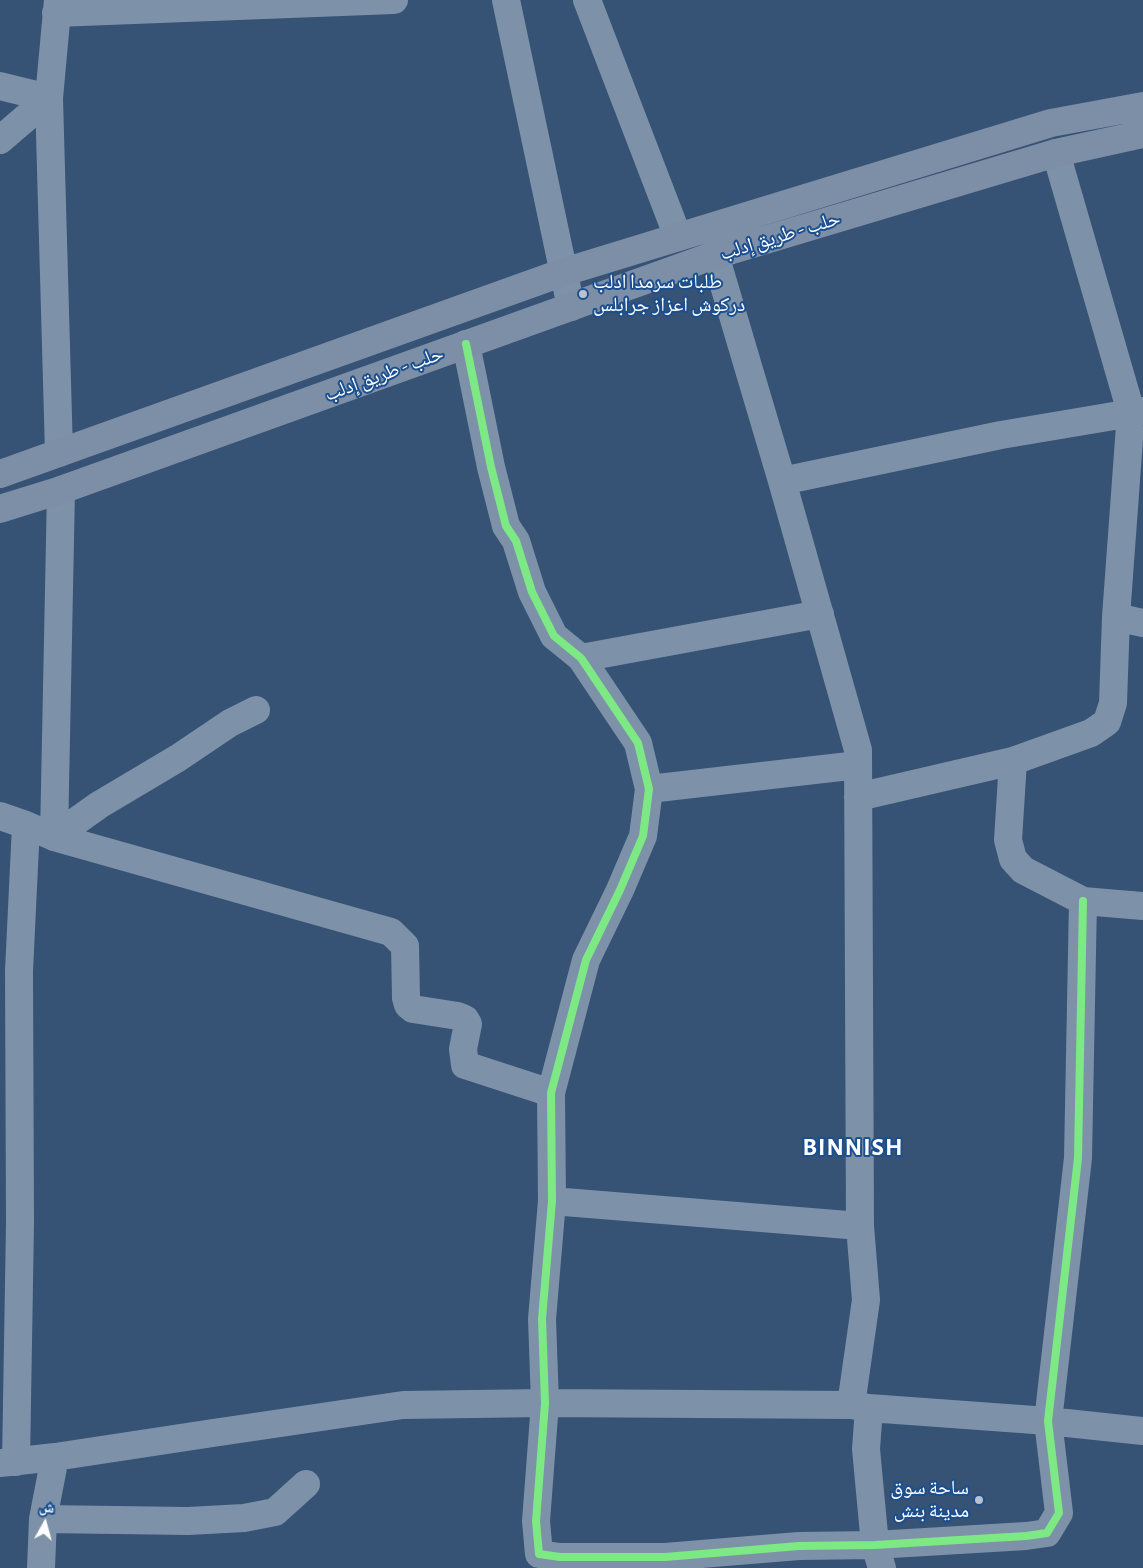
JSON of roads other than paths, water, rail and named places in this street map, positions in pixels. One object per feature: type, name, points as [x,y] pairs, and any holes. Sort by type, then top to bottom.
[{"type":"main road","name":"حلب - طريق إدلب","points":[[0,474],[564,272],[1051,123],[1143,106]]},
{"type":"main road","name":"حلب - طريق إدلب","points":[[0,509],[61,490],[715,255],[1056,153],[1143,134]]},
{"type":"street","points":[[59,453],[48,98],[57,7],[394,0]]},
{"type":"street","points":[[506,0],[572,307]]},
{"type":"street","points":[[588,0],[678,237]]},
{"type":"street","points":[[0,86],[48,98]]},
{"type":"street","points":[[0,140],[48,98]]},
{"type":"street","points":[[858,797],[1013,760],[1091,733],[1108,722],[1113,703],[1116,617],[1137,412],[1056,153]]},
{"type":"street","points":[[715,255],[782,481],[858,750],[860,1226],[866,1300],[860,1407],[878,1556]]},
{"type":"street","points":[[466,344],[491,467],[506,526],[516,542],[532,592],[554,636],[581,658],[638,743],[649,789],[643,836],[620,890],[586,960],[551,1093],[552,1201],[542,1319],[545,1403],[536,1521],[539,1554],[560,1557],[664,1557],[799,1546],[878,1556],[1047,1533],[1059,1514],[1048,1421],[1078,1158],[1083,901]]},
{"type":"street","points":[[782,481],[1001,435],[1137,412]]},
{"type":"street","points":[[54,837],[61,490]]},
{"type":"street","points":[[581,658],[820,614]]},
{"type":"street","points":[[1116,617],[1143,623]]},
{"type":"street","points":[[54,837],[99,805],[178,758],[230,723],[256,710]]},
{"type":"street","points":[[1013,760],[1008,840],[1013,859],[1023,870],[1083,901],[1143,906]]},
{"type":"street","points":[[649,789],[858,764]]},
{"type":"street","points":[[0,816],[54,837],[391,932],[405,946],[406,998],[408,1005],[413,1009],[458,1016],[468,1024],[463,1049],[465,1065],[551,1093]]},
{"type":"street","points":[[26,825],[19,970],[20,1222],[8,1462],[55,1457],[403,1405],[545,1403],[860,1407],[1048,1421],[1143,1431]]},
{"type":"street","points":[[552,1201],[860,1226]]},
{"type":"street","points":[[42,1568],[43,1519],[55,1457]]},
{"type":"street","points":[[43,1519],[188,1521],[244,1518],[275,1512],[306,1484]]},
{"type":"place","name":"طلبات سرمدا ادلب دركوش اعزاز جرابلس","points":[[583,294]]},
{"type":"place","name":"ساحة سوق مدينة بنش","points":[[979,1500]]},
{"type":"district","name":"BINNISH","points":[[853,1147]]}]
